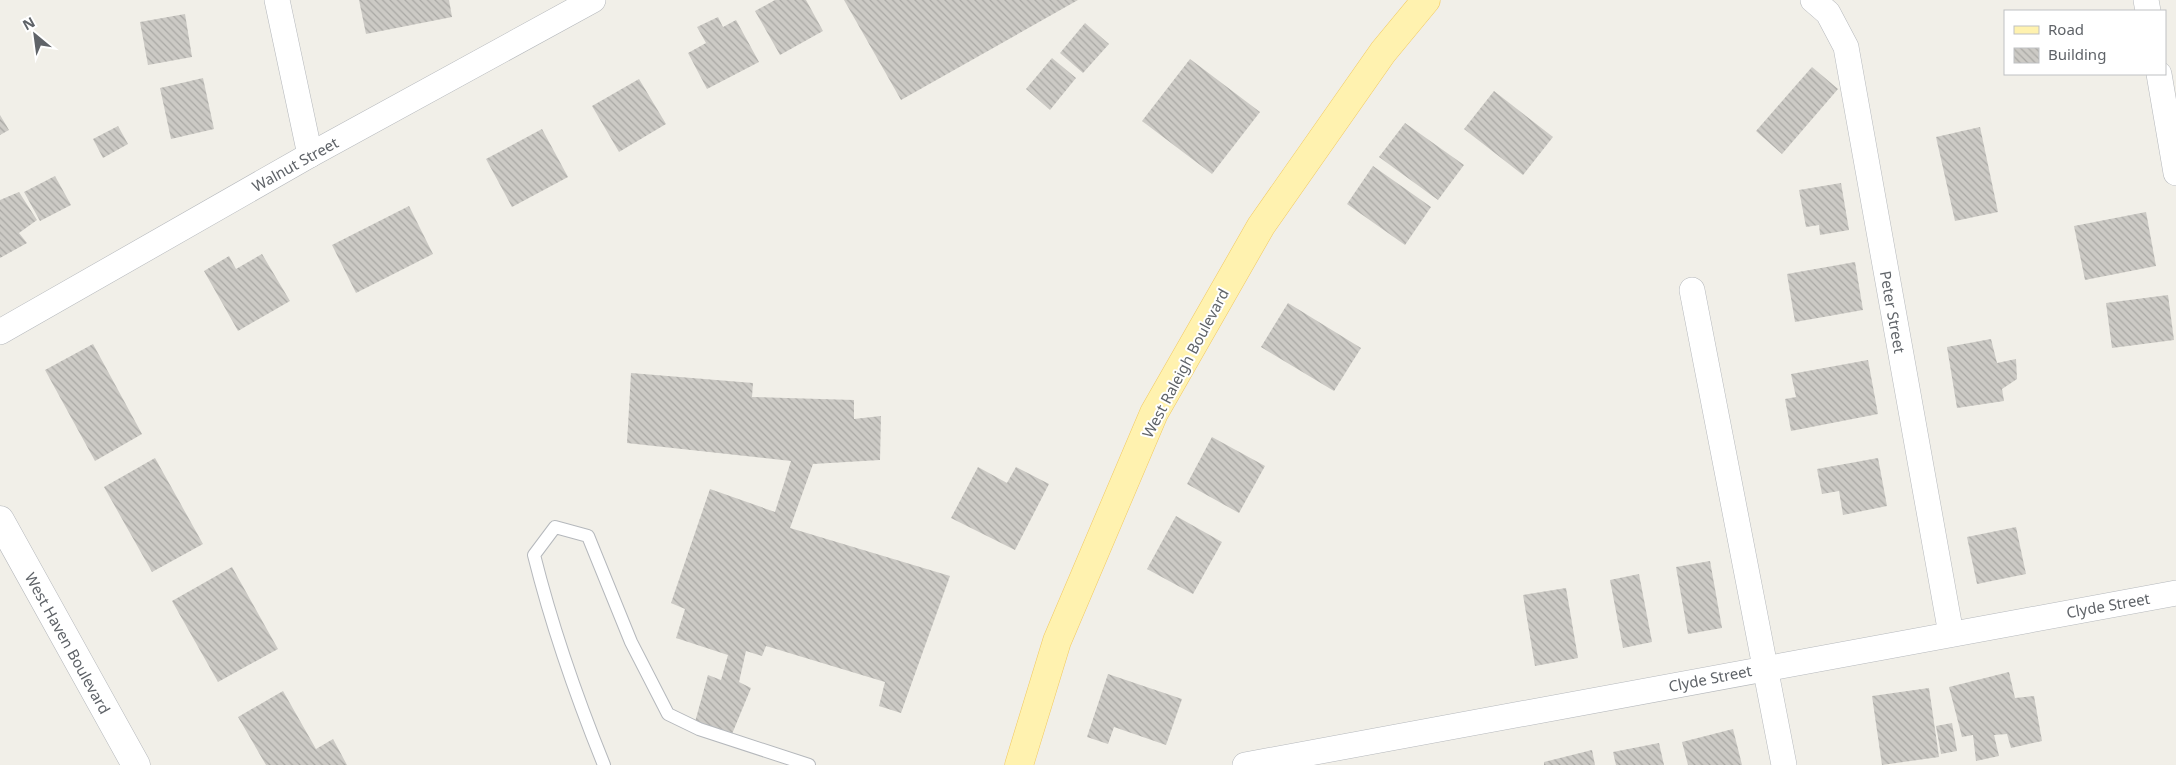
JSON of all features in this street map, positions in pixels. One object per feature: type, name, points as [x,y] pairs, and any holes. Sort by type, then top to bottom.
[{"type":"main road","name":"West Raleigh Boulevard","points":[[1019,765],[1057,641],[1154,413],[1261,226],[1383,52],[1426,0]]},
{"type":"street","points":[[277,0],[310,155]]},
{"type":"street","name":"Walnut Street","points":[[0,332],[310,155],[593,0]]},
{"type":"street","name":"Peter Street","points":[[1813,0],[1828,13],[1846,47],[1951,634]]},
{"type":"street","points":[[2159,75],[2176,173]]},
{"type":"street","points":[[1692,290],[1784,765]]},
{"type":"street","name":"West Haven Boulevard","points":[[0,520],[136,765]]},
{"type":"street","name":"Clyde Street","points":[[1244,765],[2176,593]]},
{"type":"lane","points":[[604,765],[576,697],[547,607],[534,555],[555,527],[588,536],[631,642],[668,714],[699,729],[809,765]]},
{"type":"building","points":[[359,0],[449,0],[452,17],[366,34]]},
{"type":"building","points":[[775,0],[806,0],[823,31],[780,55],[755,11]]},
{"type":"building","points":[[844,0],[1078,0],[901,100]]},
{"type":"building","points":[[185,14],[192,57],[148,65],[140,22]]},
{"type":"building","points":[[718,17],[723,27],[736,20],[759,62],[707,89],[688,53],[706,43],[697,27]]},
{"type":"building","points":[[1085,23],[1109,44],[1083,73],[1060,53]]},
{"type":"building","points":[[1052,58],[1076,78],[1050,110],[1026,89]]},
{"type":"building","points":[[1190,59],[1260,112],[1212,174],[1142,121]]},
{"type":"building","points":[[1812,67],[1838,89],[1782,154],[1756,131]]},
{"type":"building","points":[[203,78],[214,129],[171,139],[160,88]]},
{"type":"building","points":[[639,79],[666,124],[619,152],[592,106]]},
{"type":"building","points":[[1494,91],[1553,137],[1523,175],[1464,129]]},
{"type":"building","points":[[0,115],[9,130],[0,135]]},
{"type":"building","points":[[1405,123],[1464,165],[1438,200],[1379,157]]},
{"type":"building","points":[[118,126],[128,144],[103,158],[93,139]]},
{"type":"building","points":[[1980,127],[1998,212],[1955,221],[1936,137]]},
{"type":"building","points":[[542,129],[568,177],[512,207],[486,159]]},
{"type":"building","points":[[1373,166],[1431,207],[1405,245],[1347,204]]},
{"type":"building","points":[[55,176],[71,205],[40,221],[24,192]]},
{"type":"building","points":[[1841,183],[1849,230],[1820,235],[1819,225],[1806,227],[1799,190]]},
{"type":"building","points":[[19,192],[37,220],[19,233],[27,243],[0,258],[0,200]]},
{"type":"building","points":[[409,206],[433,254],[356,293],[332,245]]},
{"type":"building","points":[[2146,212],[2156,266],[2085,280],[2074,226]]},
{"type":"building","points":[[262,254],[290,301],[238,331],[204,271],[229,256],[236,269]]},
{"type":"building","points":[[1855,262],[1863,310],[1795,322],[1787,274]]},
{"type":"building","points":[[2168,295],[2174,340],[2112,348],[2106,303]]},
{"type":"building","points":[[1288,303],[1361,348],[1334,391],[1261,347]]},
{"type":"building","points":[[1991,339],[1997,363],[2016,359],[2017,379],[2002,389],[2004,401],[1957,408],[1947,347]]},
{"type":"building","points":[[93,344],[142,434],[95,461],[45,370]]},
{"type":"building","points":[[1868,360],[1878,414],[1791,431],[1785,399],[1796,397],[1791,374]]},
{"type":"building","points":[[631,373],[753,383],[752,397],[854,400],[854,419],[881,416],[880,460],[813,464],[790,528],[950,576],[901,713],[879,706],[885,682],[766,646],[762,656],[746,651],[739,682],[751,688],[732,734],[695,722],[708,675],[721,680],[728,655],[676,638],[685,609],[671,603],[710,489],[775,512],[791,461],[627,443]]},
{"type":"building","points":[[1212,437],[1265,466],[1239,513],[1187,484]]},
{"type":"building","points":[[155,458],[203,544],[152,572],[104,487]]},
{"type":"building","points":[[1878,458],[1887,506],[1843,515],[1839,491],[1822,494],[1817,469]]},
{"type":"building","points":[[978,467],[1007,483],[1016,467],[1049,484],[1015,550],[951,518]]},
{"type":"building","points":[[1176,516],[1222,542],[1193,594],[1147,569]]},
{"type":"building","points":[[2016,527],[2026,574],[1977,584],[1967,537]]},
{"type":"building","points":[[1710,561],[1722,628],[1688,634],[1676,567]]},
{"type":"building","points":[[232,567],[278,649],[218,682],[172,601]]},
{"type":"building","points":[[1639,574],[1652,642],[1623,648],[1610,580]]},
{"type":"building","points":[[1566,588],[1578,658],[1535,666],[1523,595]]},
{"type":"building","points":[[2009,672],[2015,698],[2034,696],[2042,741],[2011,748],[2007,734],[1994,735],[1999,756],[1976,761],[1973,735],[1962,737],[1949,687]]},
{"type":"building","points":[[1108,674],[1182,699],[1166,745],[1114,727],[1108,744],[1087,737]]},
{"type":"building","points":[[1929,688],[1939,757],[1882,765],[1872,696]]},
{"type":"building","points":[[283,691],[316,749],[333,739],[347,765],[266,765],[238,717]]},
{"type":"building","points":[[1952,723],[1957,751],[1941,754],[1936,726]]},
{"type":"building","points":[[1733,729],[1742,765],[1688,765],[1682,742]]},
{"type":"building","points":[[1659,743],[1664,765],[1616,765],[1613,752]]},
{"type":"building","points":[[1592,750],[1595,765],[1544,765],[1544,762]]}]
